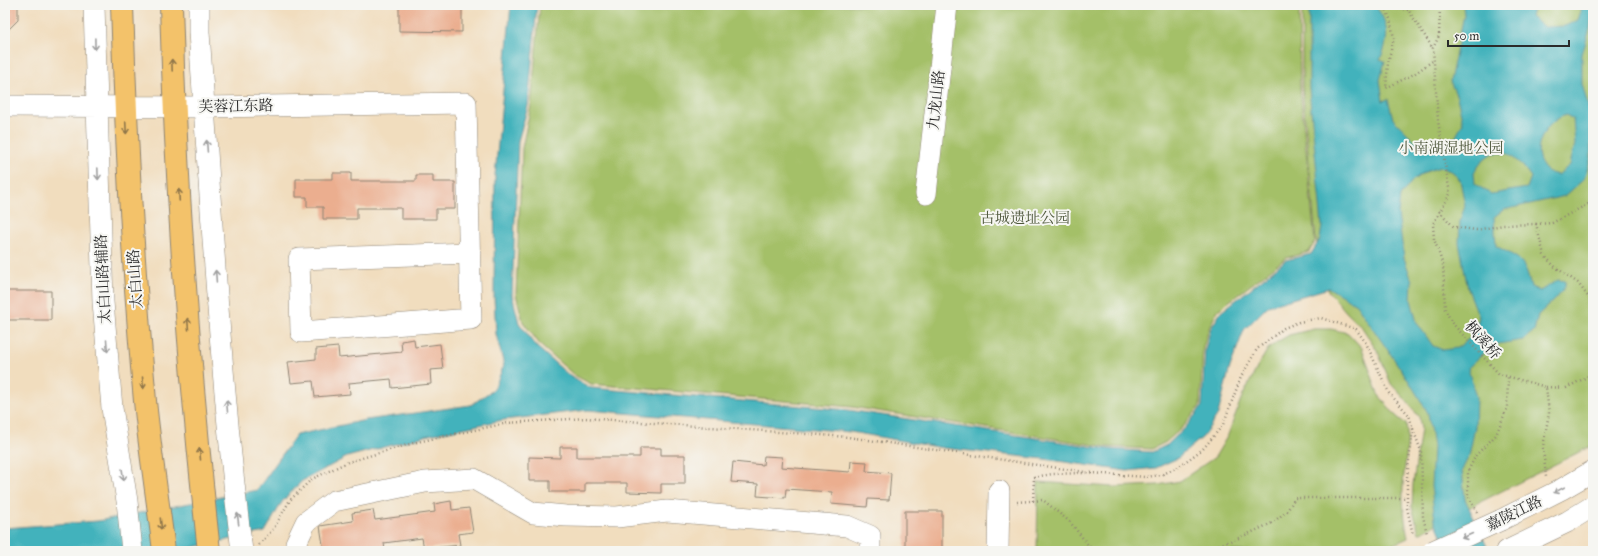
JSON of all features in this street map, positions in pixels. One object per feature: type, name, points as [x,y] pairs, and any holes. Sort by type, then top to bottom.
[{"type":"main road","name":"太白山路","points":[[122,5],[125,106],[135,282],[145,403],[164,551]]},
{"type":"main road","points":[[171,5],[174,106],[182,256],[203,493],[210,551]]},
{"type":"street","name":"太白山路辅路","points":[[94,5],[103,302],[112,408],[127,501],[132,551]]},
{"type":"street","points":[[199,5],[199,32],[218,300],[234,486],[248,551]]},
{"type":"street","name":"九龙山路","points":[[926,194],[947,5]]},
{"type":"street","name":"芙蓉江东路","points":[[5,106],[204,107],[466,103],[470,253]]},
{"type":"street","points":[[470,253],[471,319],[301,332],[299,259],[470,253]]},
{"type":"street","name":"嘉陵江路","points":[[1431,545],[1501,520],[1562,489],[1593,471]]},
{"type":"street","points":[[298,551],[296,543],[306,522],[334,501],[425,482],[474,479],[533,513],[566,516],[617,517],[668,511],[847,526],[870,536],[870,551]]},
{"type":"street","points":[[998,551],[999,497]]},
{"type":"street","points":[[1511,550],[1567,522],[1593,506]]},
{"type":"path","points":[[1405,5],[1432,48],[1438,121],[1450,194],[1439,211],[1454,227],[1476,230],[1504,225],[1552,223],[1590,203],[1593,199]]},
{"type":"path","points":[[1432,48],[1439,36],[1440,5]]},
{"type":"path","points":[[1408,10],[1385,6],[1390,19],[1394,38],[1388,62],[1386,88],[1414,74],[1434,59]]},
{"type":"path","name":"枫溪桥","points":[[1439,211],[1433,224],[1434,239],[1443,265],[1445,309],[1452,323],[1496,372],[1508,377]]},
{"type":"path","points":[[1536,224],[1544,255],[1554,266],[1578,283],[1593,303]]},
{"type":"path","points":[[248,551],[274,528],[290,500],[312,479],[348,462],[417,442],[508,423],[585,418],[848,437],[1092,473],[1145,477],[1161,475],[1178,467],[1203,449],[1223,425],[1241,377],[1257,350],[1284,328],[1299,322],[1321,318],[1356,329],[1366,343],[1389,393],[1409,415],[1422,451],[1423,516],[1431,545]]},
{"type":"path","points":[[1479,516],[1468,495],[1468,470],[1476,455],[1496,435],[1507,408],[1508,377],[1546,387],[1566,388],[1588,377],[1593,366]]},
{"type":"path","points":[[1540,480],[1547,477],[1543,447],[1549,413],[1546,387]]},
{"type":"path","points":[[1413,429],[1407,477],[1407,508],[1413,535]]},
{"type":"path","points":[[1033,501],[1034,477],[1053,474],[1092,473]]},
{"type":"path","points":[[999,497],[1033,501],[1043,500],[1070,522],[1093,551]]},
{"type":"path","points":[[1200,551],[1239,538],[1272,523],[1287,511],[1295,498],[1407,498]]},
{"type":"green space","name":"古城遗址公园","points":[[540,5],[1299,5],[1300,87],[1315,242],[1309,252],[1286,258],[1218,310],[1210,326],[1203,348],[1200,406],[1184,426],[1166,442],[1152,449],[1107,447],[852,407],[591,384],[574,375],[541,346],[523,322],[516,294],[522,148],[531,105]]},
{"type":"green space","name":"小南湖湿地公园","points":[[1302,5],[1593,5],[1593,445],[1419,533],[1412,507],[1413,484],[1421,429],[1419,417],[1391,384],[1377,350],[1361,326],[1348,314],[1328,291],[1316,240],[1302,87]]},
{"type":"green space","points":[[1314,329],[1331,329],[1348,333],[1362,348],[1378,394],[1396,416],[1406,424],[1407,447],[1403,492],[1408,538],[1378,551],[1037,551],[1038,482],[1114,487],[1158,485],[1180,481],[1215,457],[1228,435],[1241,399],[1268,349],[1289,335]]},
{"type":"water","points":[[511,5],[537,5],[528,106],[518,141],[512,295],[519,323],[538,348],[571,377],[591,388],[848,410],[1108,449],[1152,452],[1167,445],[1186,427],[1202,406],[1205,349],[1211,328],[1221,312],[1286,260],[1311,254],[1320,239],[1322,226],[1309,88],[1309,5],[1374,5],[1383,18],[1386,31],[1385,45],[1380,59],[1385,61],[1380,80],[1383,101],[1388,99],[1393,119],[1415,141],[1432,147],[1454,140],[1463,123],[1457,97],[1450,81],[1464,15],[1463,5],[1534,5],[1531,17],[1544,27],[1565,26],[1578,20],[1583,5],[1593,5],[1590,29],[1582,54],[1582,84],[1590,113],[1591,158],[1584,179],[1565,196],[1503,210],[1494,217],[1496,246],[1516,257],[1524,265],[1531,287],[1540,291],[1558,280],[1565,281],[1565,287],[1538,315],[1534,331],[1523,340],[1492,345],[1468,368],[1476,397],[1475,427],[1469,456],[1462,470],[1465,499],[1489,551],[1448,551],[1435,521],[1431,486],[1433,447],[1428,413],[1407,378],[1356,304],[1329,288],[1268,306],[1244,330],[1230,367],[1218,414],[1203,437],[1178,458],[1156,468],[1127,471],[1044,459],[943,448],[851,432],[588,410],[503,420],[429,435],[347,457],[302,481],[282,502],[265,532],[175,551],[5,551],[5,528],[98,521],[257,490],[296,435],[366,420],[471,405],[494,389],[504,365],[496,334],[494,297],[495,176]],"holes":[[[1566,115],[1573,119],[1575,144],[1570,165],[1558,175],[1548,172],[1541,164],[1539,147],[1541,138],[1545,131],[1558,118]],[[1492,153],[1507,153],[1522,165],[1531,177],[1527,188],[1491,194],[1475,184],[1474,172],[1484,159]],[[1440,167],[1453,172],[1460,180],[1465,205],[1460,221],[1459,243],[1468,289],[1479,317],[1474,335],[1457,348],[1443,350],[1433,346],[1417,323],[1411,300],[1412,281],[1404,258],[1398,214],[1400,196],[1413,180],[1425,172]]]},
{"type":"building","points":[[5,5],[18,5],[18,20],[5,33]]},
{"type":"building","points":[[399,5],[462,5],[462,32],[399,31]]},
{"type":"building","points":[[333,173],[351,173],[351,181],[416,181],[416,175],[433,175],[433,182],[455,182],[455,209],[436,209],[436,219],[401,219],[401,208],[357,208],[357,219],[323,219],[323,207],[307,207],[307,197],[296,197],[296,179],[333,179]]},
{"type":"building","points":[[5,291],[51,291],[51,320],[5,320]]},
{"type":"building","points":[[414,339],[415,347],[440,344],[443,369],[430,370],[431,384],[392,388],[391,379],[349,383],[350,394],[315,397],[313,381],[291,383],[288,362],[316,359],[316,349],[338,347],[339,358],[402,352],[401,341]]},
{"type":"building","points":[[560,447],[577,447],[577,457],[640,457],[640,448],[661,448],[661,455],[685,455],[685,484],[661,484],[661,493],[627,492],[627,483],[585,483],[585,492],[550,492],[550,481],[529,481],[529,457],[560,458]]},
{"type":"building","points":[[764,456],[782,457],[781,467],[850,472],[851,461],[867,462],[866,471],[891,473],[889,500],[868,499],[867,507],[831,504],[832,492],[786,489],[785,498],[757,496],[758,484],[731,482],[733,462],[763,465]]},
{"type":"building","points":[[451,501],[452,510],[469,508],[473,532],[458,534],[460,545],[424,549],[422,538],[384,543],[385,551],[324,551],[320,526],[353,521],[352,513],[373,510],[375,520],[435,512],[434,504]]},
{"type":"building","points":[[905,511],[942,511],[942,551],[905,551]]}]
